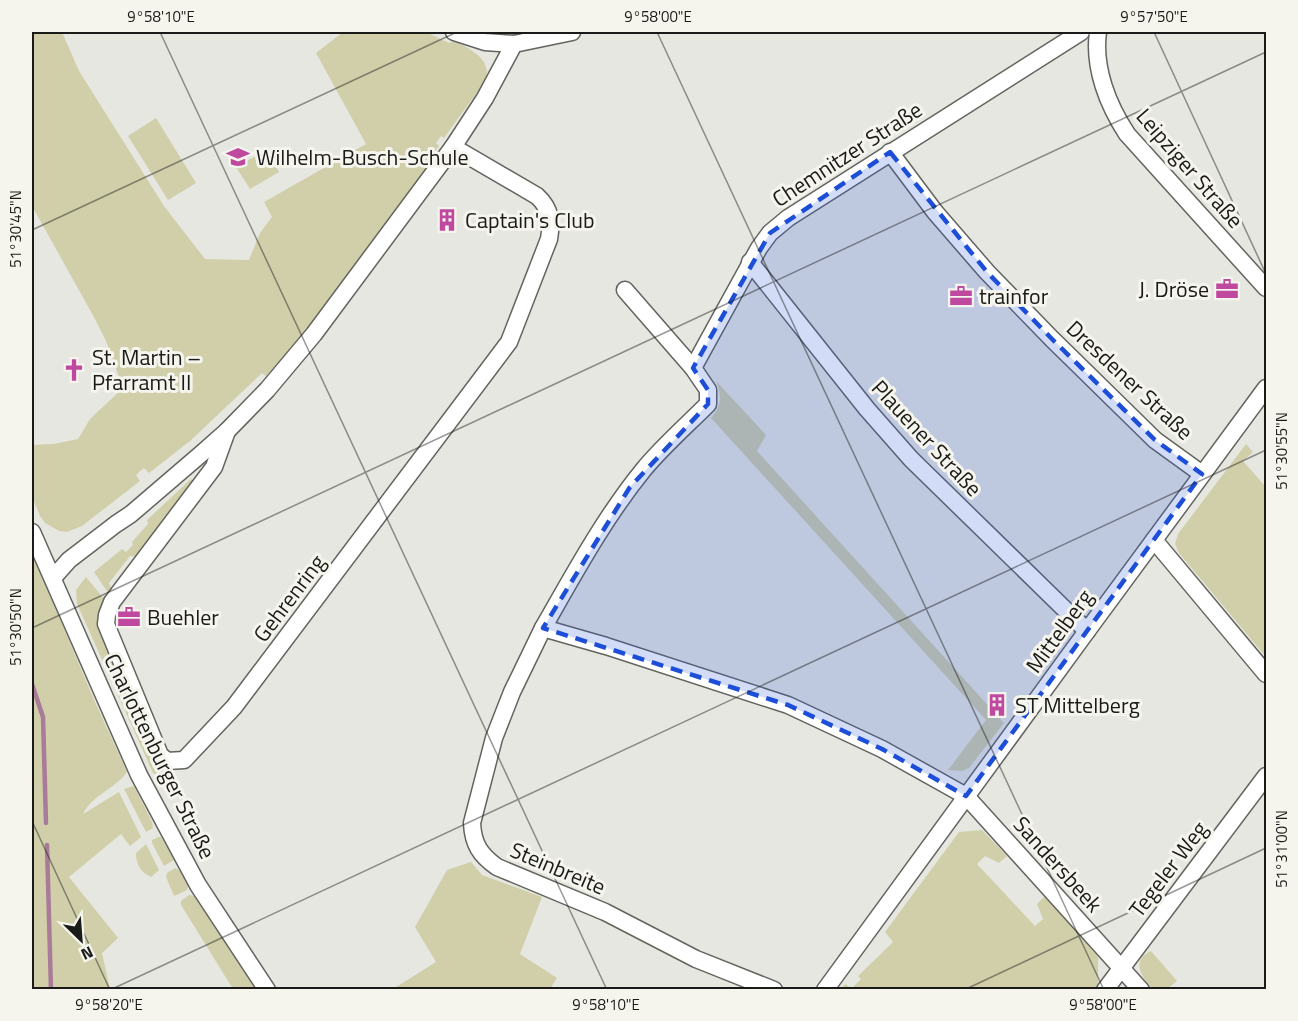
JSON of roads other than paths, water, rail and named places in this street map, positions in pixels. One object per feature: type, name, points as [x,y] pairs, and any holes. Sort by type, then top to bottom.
[{"type":"street","points":[[454,32],[485,42],[514,44],[572,32]]},
{"type":"street","name":"Chemnitzer Straße","points":[[693,368],[750,262],[770,233],[788,218],[890,152],[1082,32]]},
{"type":"street","name":"Leipziger Straße","points":[[1098,32],[1098,61],[1105,90],[1116,117],[1127,134],[1266,288]]},
{"type":"street","name":"Gehrenring","points":[[52,579],[69,560],[131,514],[227,431],[267,390],[314,334],[453,147],[486,98],[514,44]]},
{"type":"street","name":"Gehrenring","points":[[227,431],[214,467],[112,602],[107,615],[106,624],[159,755],[167,761],[184,760],[234,707],[509,342],[549,239],[550,216],[546,204],[537,196],[453,147]]},
{"type":"street","name":"Dresdener Straße","points":[[890,152],[935,212],[979,263],[1052,339],[1155,440],[1202,474]]},
{"type":"street","name":"Plauener Straße","points":[[750,262],[867,409],[911,459],[1087,630]]},
{"type":"street","points":[[625,290],[693,368]]},
{"type":"street","name":"Steinbreite","points":[[693,368],[708,390],[708,404],[646,467],[630,487],[586,552],[543,628],[512,692],[494,738],[472,823],[473,837],[485,858],[497,867],[605,912],[696,959],[774,990]]},
{"type":"street","name":"Mittelberg","points":[[825,990],[1266,388]]},
{"type":"street","name":"Charlottenburger Straße","points":[[32,532],[134,765],[160,816],[201,890],[267,990]]},
{"type":"street","points":[[1154,540],[1266,674]]},
{"type":"street","points":[[543,628],[788,705],[882,749],[966,796]]},
{"type":"street","name":"Tegeler Weg","points":[[1105,990],[1266,776]]},
{"type":"street","name":"Sandersbeek","points":[[966,796],[1141,990]]},
{"type":"waterway","points":[[32,684],[43,717],[46,823]]},
{"type":"waterway","points":[[47,845],[51,990]]},
{"type":"place","name":"Wilhelm-Busch-Schule","points":[[238,157]]},
{"type":"place","name":"Captain's Club","points":[[447,220]]},
{"type":"place","name":"J. Dröse","points":[[1227,289]]},
{"type":"place","name":"trainfor","points":[[961,296]]},
{"type":"place","name":"St. Martin – Pfarramt II","points":[[74,370]]},
{"type":"place","name":"Buehler","points":[[129,617]]},
{"type":"place","name":"ST Mittelberg","points":[[997,705]]}]
